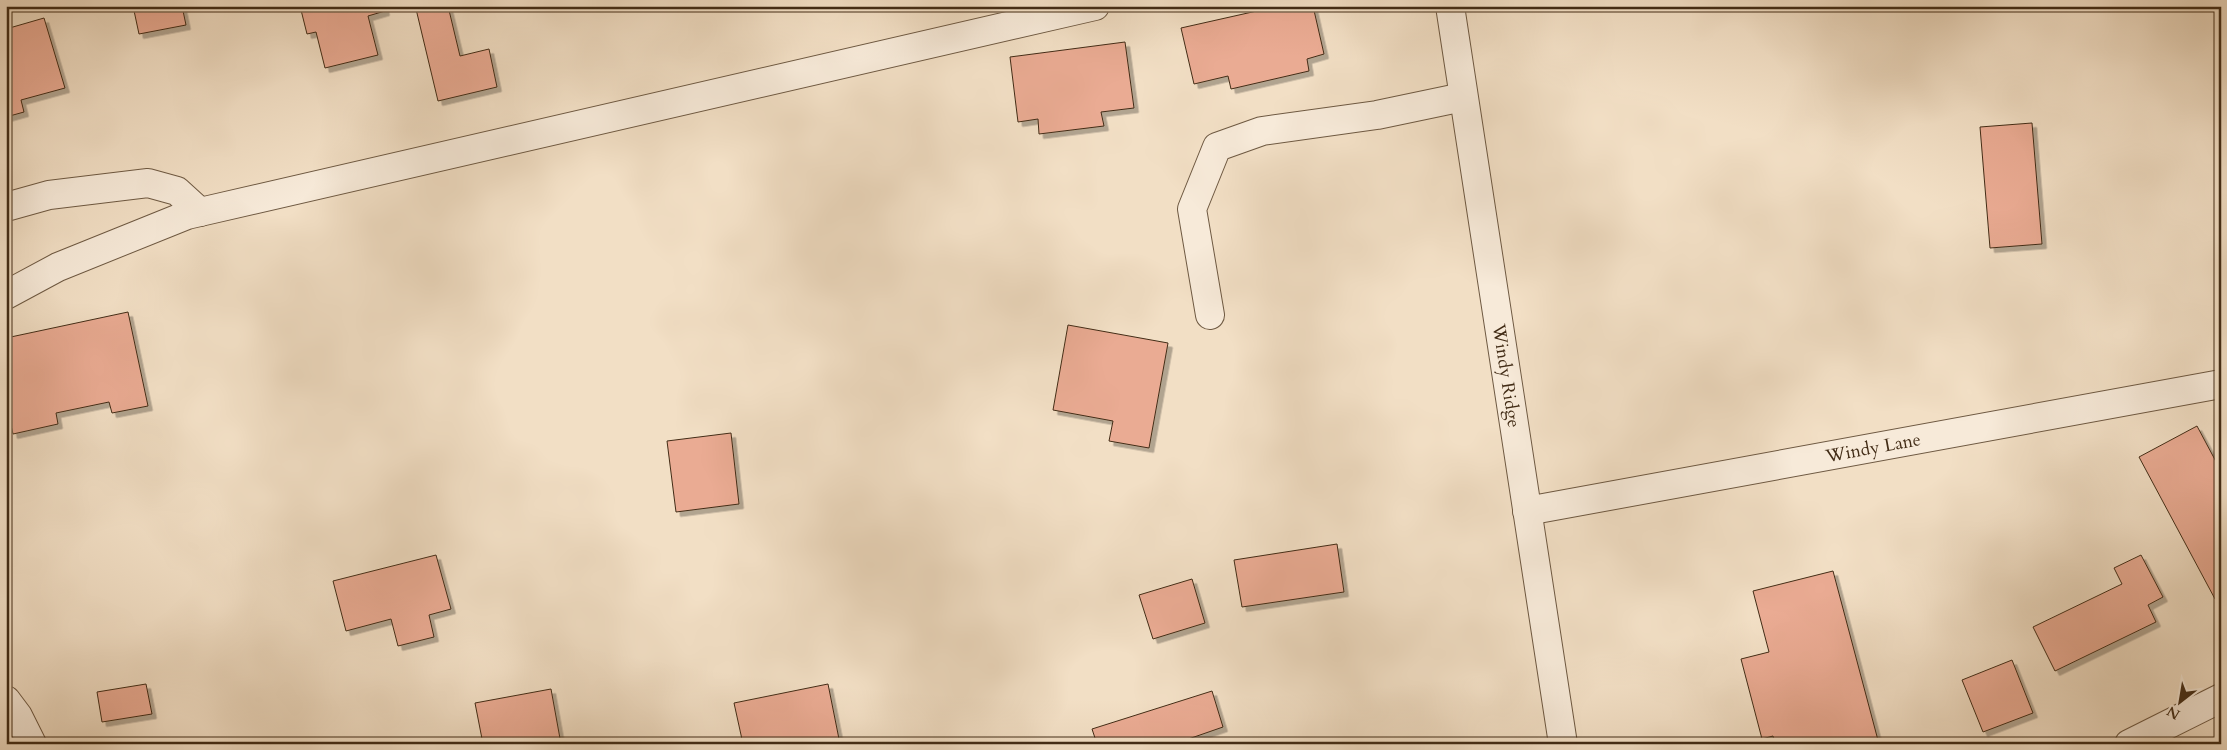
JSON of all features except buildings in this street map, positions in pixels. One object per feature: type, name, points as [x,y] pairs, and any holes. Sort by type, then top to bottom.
[{"type":"street","points":[[6,295],[58,267],[187,215],[1095,6]]},
{"type":"street","name":"Windy Ridge","points":[[1450,6],[1564,744]]},
{"type":"street","points":[[1210,314],[1192,210],[1217,147],[1262,131],[1378,115],[1464,97]]},
{"type":"street","points":[[6,206],[50,195],[148,183],[177,191],[200,212]]},
{"type":"street","name":"Windy Lane","points":[[1527,511],[2221,384]]},
{"type":"street","points":[[2129,744],[2221,698]]},
{"type":"street","points":[[6,700],[18,716],[32,744]]}]
